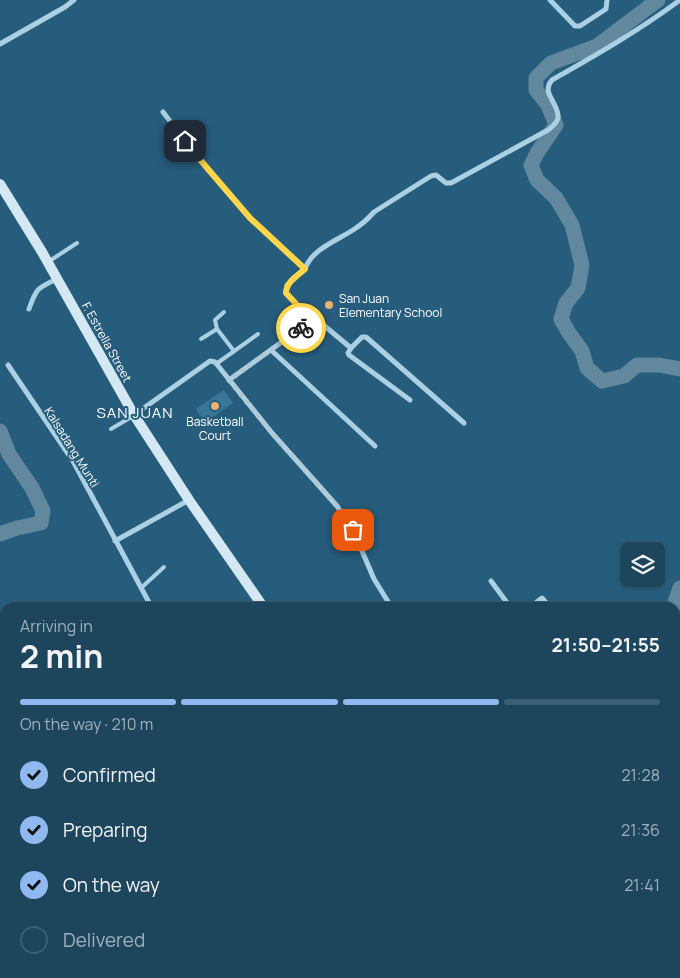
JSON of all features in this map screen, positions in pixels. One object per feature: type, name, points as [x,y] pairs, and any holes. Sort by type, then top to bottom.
[{"type":"main road","name":"F. Estrella Street","points":[[0,184],[58,279],[134,415],[189,500],[260,602]]},
{"type":"street","points":[[0,44],[74,0]]},
{"type":"street","points":[[550,0],[575,26],[580,26],[606,9],[607,0]]},
{"type":"street","points":[[351,348],[300,308],[286,293],[287,285],[305,269],[308,262],[317,252],[355,229],[374,212],[431,176],[436,175],[446,183],[451,183],[548,130],[557,120],[558,114],[548,92],[548,87],[552,80],[611,46],[680,0]]},
{"type":"street","points":[[164,112],[196,155],[250,218],[305,269]]},
{"type":"street","points":[[29,309],[37,290],[58,279]]},
{"type":"street","points":[[229,380],[315,318]]},
{"type":"street","points":[[410,400],[349,355],[348,353],[351,348],[362,337],[366,338],[464,423]]},
{"type":"street","points":[[271,350],[375,446]]},
{"type":"street","points":[[134,415],[210,361],[215,362],[272,433],[337,506],[353,530],[374,579],[388,602]]},
{"type":"street","name":"Kalsadang Munti","points":[[8,366],[73,461],[149,602]]},
{"type":"street","points":[[115,541],[189,500]]},
{"type":"street","points":[[491,581],[507,602]]},
{"type":"lane","points":[[48,262],[77,243]]},
{"type":"lane","points":[[224,312],[215,320],[215,324],[234,351]]},
{"type":"lane","points":[[201,339],[217,329]]},
{"type":"lane","points":[[216,364],[258,334]]},
{"type":"lane","points":[[111,428],[134,415]]},
{"type":"lane","points":[[141,588],[164,568]]},
{"type":"shaded area","name":"Basketball Court","points":[[224,390],[233,403],[205,422],[196,409]]},
{"type":"waterway","points":[[658,0],[597,46],[551,63],[536,78],[536,90],[548,105],[556,125],[531,165],[537,180],[556,198],[572,225],[582,265],[578,288],[566,303],[561,319],[582,351],[587,368],[602,381],[624,376],[637,365],[659,365],[680,369]]},
{"type":"waterway","points":[[0,431],[9,454],[32,488],[43,511],[41,523],[0,534]]},
{"type":"waterway","points":[[675,602],[680,588]]},
{"type":"way so far","points":[[301,328],[229,380],[272,433],[337,506],[353,530]]},
{"type":"place","name":"San Juan Elementary School","points":[[329,305]]},
{"type":"place","name":"Basketball Court","points":[[215,406]]},
{"type":"district","name":"SAN JUAN","points":[[135,412]]},
{"type":"route","points":[[185,141],[250,218],[305,269],[287,285],[286,290],[286,293],[300,308],[315,318],[301,328]]}]
